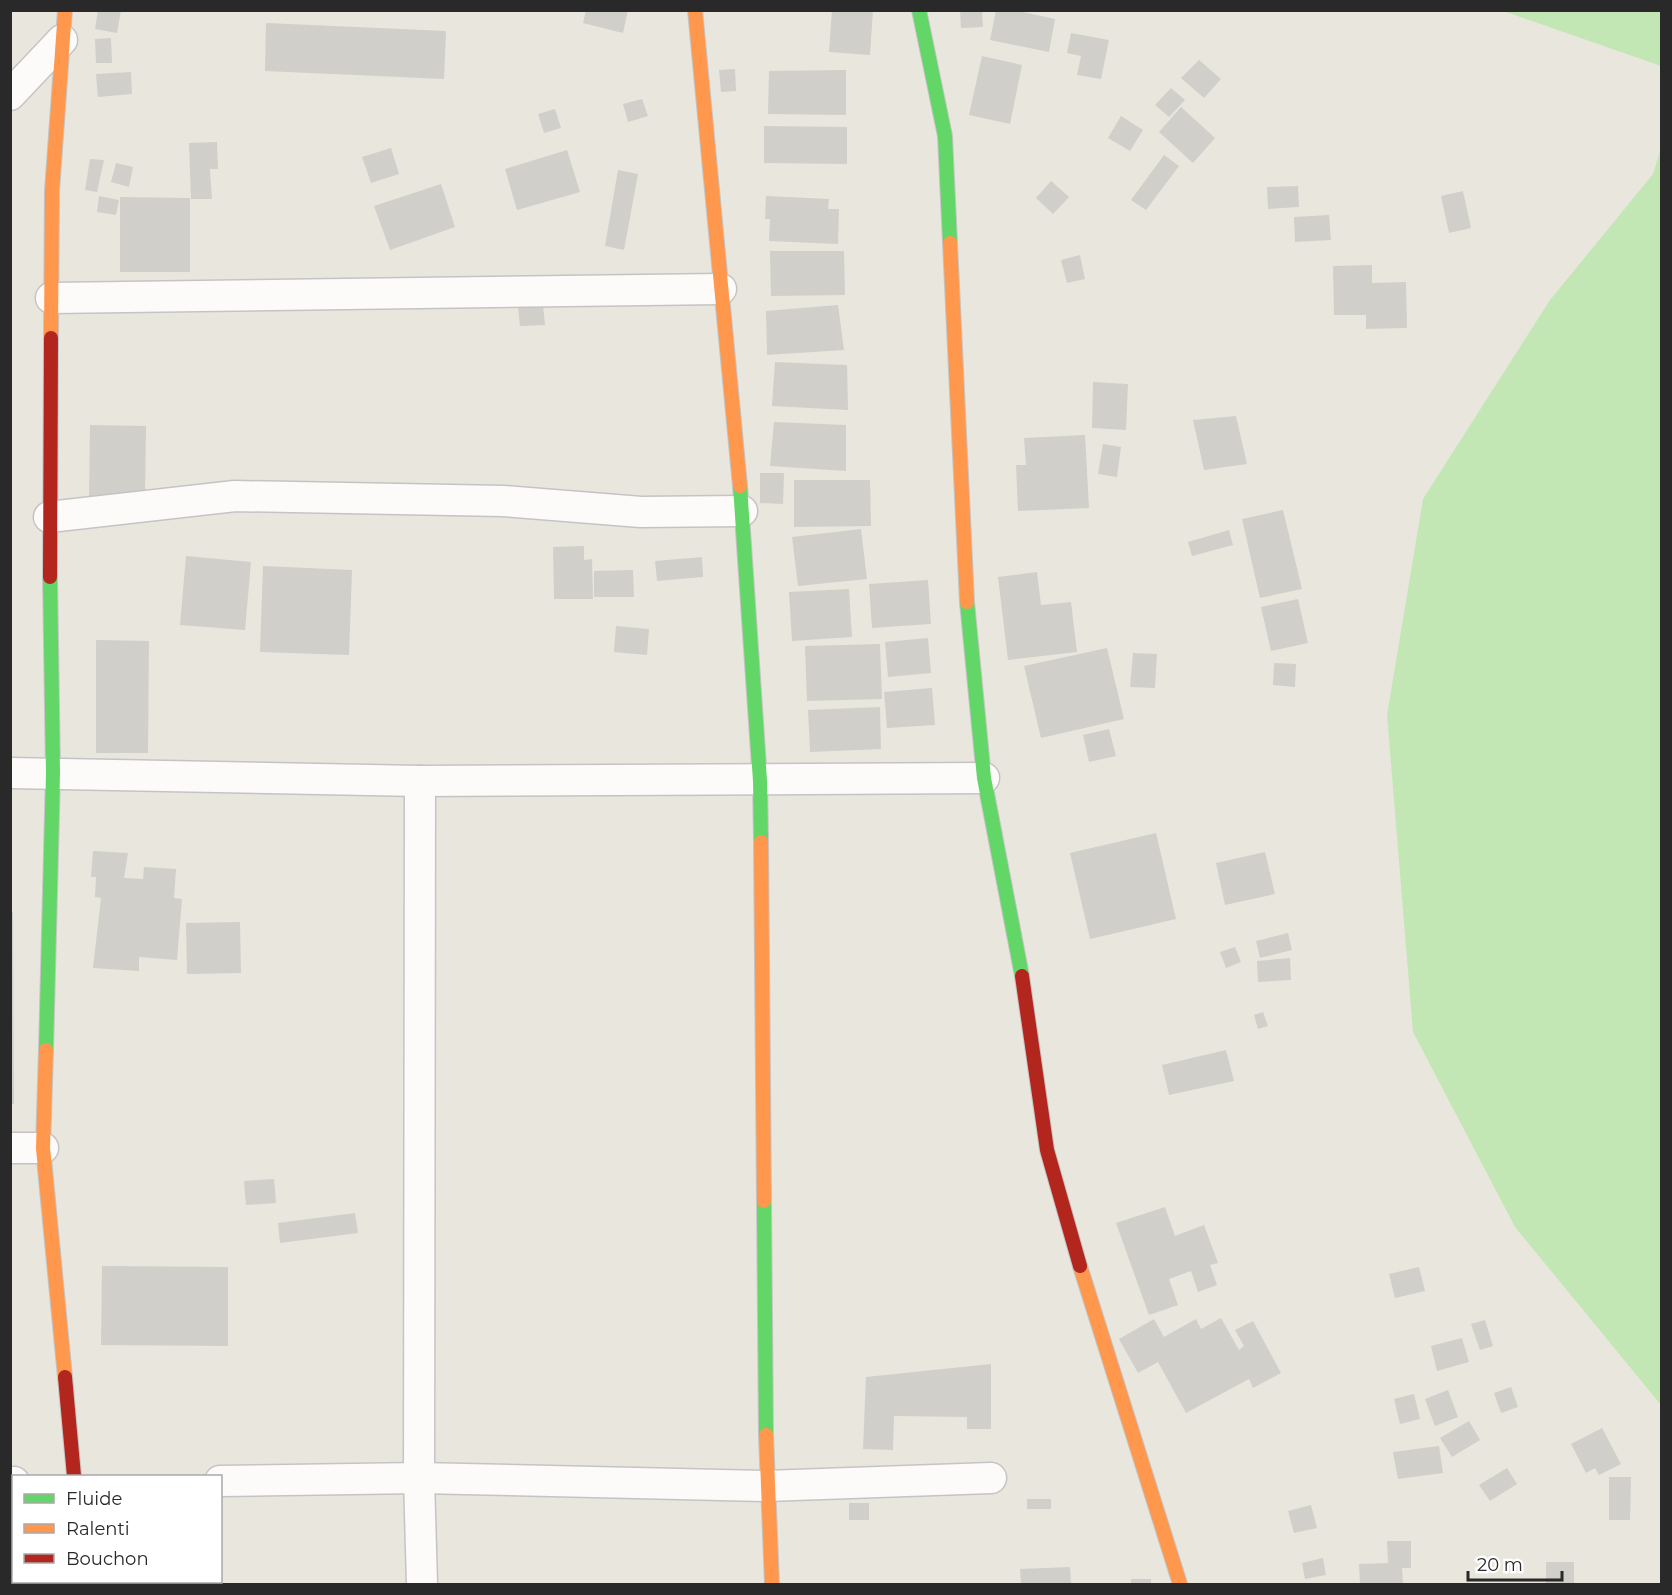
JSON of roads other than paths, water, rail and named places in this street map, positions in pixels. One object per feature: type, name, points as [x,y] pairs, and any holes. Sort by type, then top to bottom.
[{"type":"street","points":[[65,10],[52,191],[49,517],[54,773],[43,1148],[74,1475]]},
{"type":"street","points":[[695,10],[742,511],[760,781],[766,1486],[772,1584]]},
{"type":"street","points":[[919,10],[945,136],[951,308],[966,591],[984,778],[1027,1005],[1047,1150],[1086,1288],[1180,1584]]},
{"type":"street","points":[[10,95],[62,40]]},
{"type":"street","points":[[51,298],[721,289]]},
{"type":"street","points":[[49,517],[235,496],[503,501],[641,512],[742,511]]},
{"type":"street","points":[[10,773],[420,781],[760,781],[984,778]]},
{"type":"street","points":[[420,781],[419,1478],[422,1584]]},
{"type":"street","points":[[10,1148],[43,1148]]},
{"type":"street","points":[[222,1480],[419,1478],[766,1486],[991,1478]]}]
